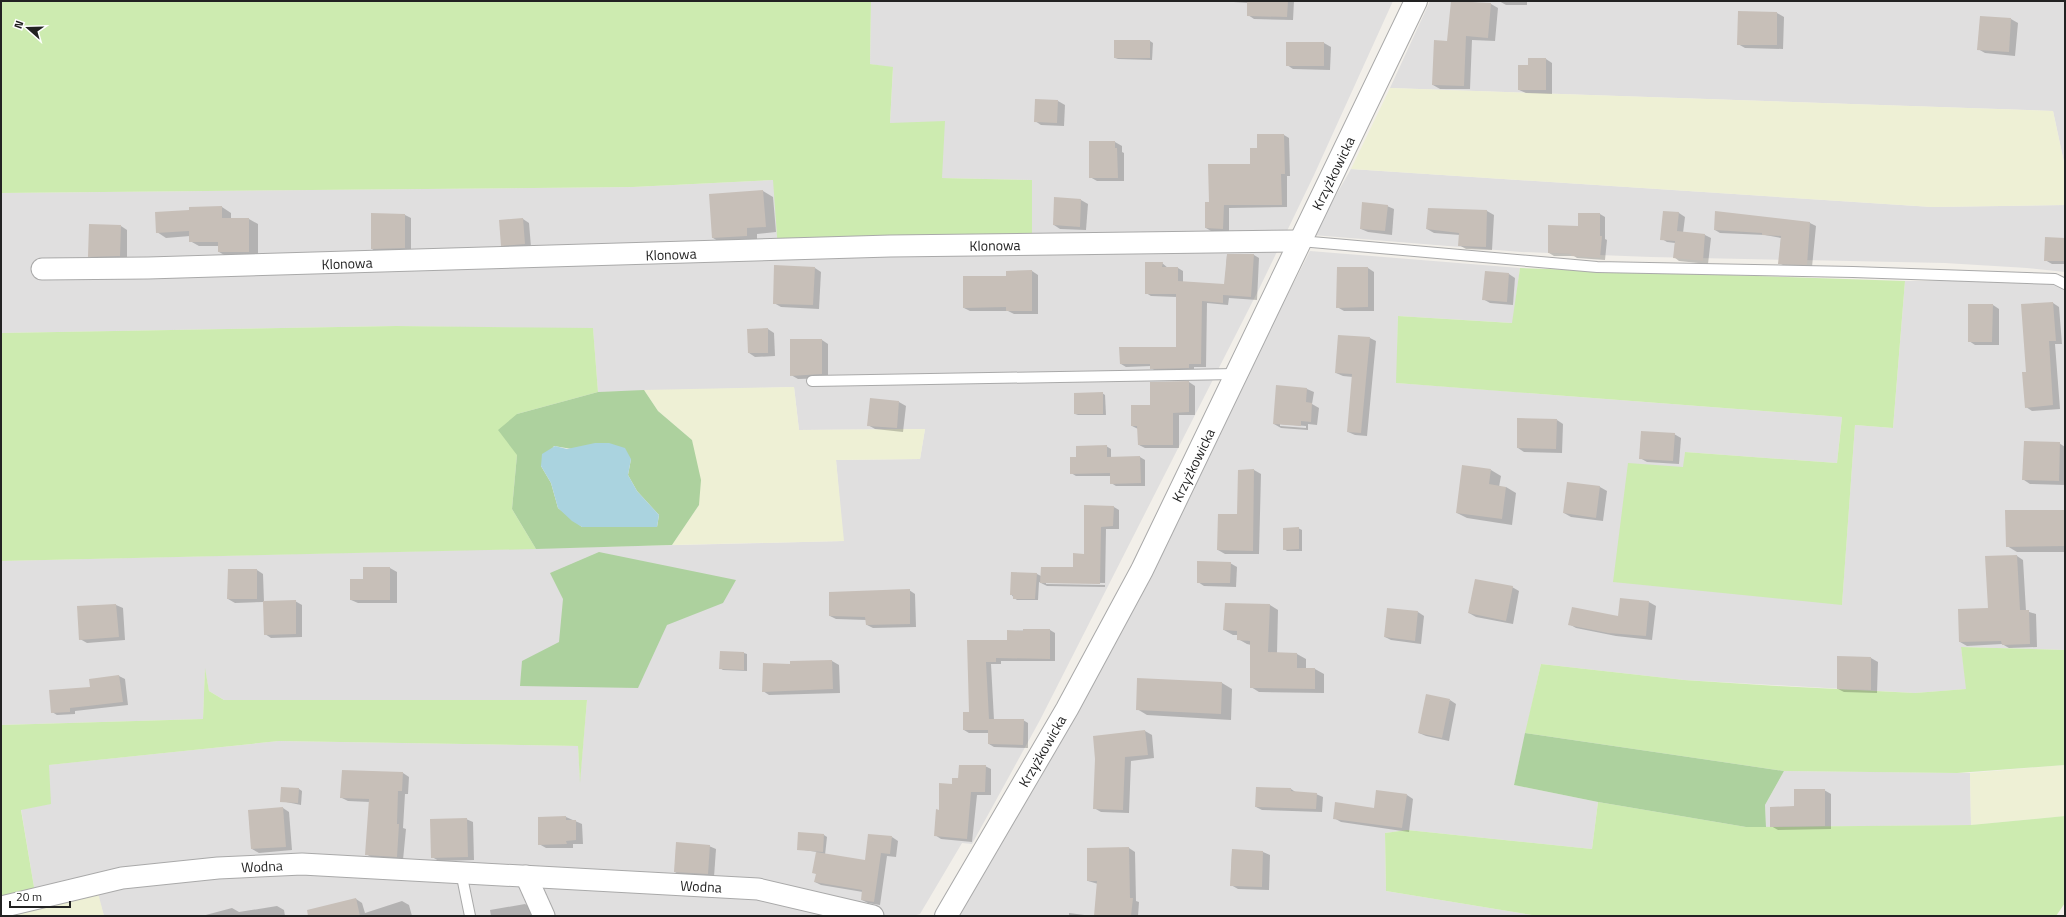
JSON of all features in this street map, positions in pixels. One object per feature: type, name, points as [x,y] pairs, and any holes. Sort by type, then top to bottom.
[{"type":"street","name":"Krzyżkowicka","points":[[946,916],[1066,709],[1138,576],[1237,374],[1416,1]]},
{"type":"street","name":"Klonowa","points":[[42,269],[148,268],[890,246],[1300,241]]},
{"type":"street","name":"Wodna","points":[[1,907],[122,878],[218,868],[302,864],[758,889],[873,916]]},
{"type":"street","points":[[526,876],[544,916]]},
{"type":"lane","points":[[1300,241],[1597,267],[1853,272],[2048,278],[2056,279],[2065,284]]},
{"type":"lane","points":[[812,381],[1237,374]]},
{"type":"lane","points":[[461,872],[470,916]]},
{"type":"shaded area","points":[[871,1],[1393,1],[1314,175],[1260,287],[1040,720],[972,844],[962,843],[920,914],[913,916],[104,916],[95,885],[36,899],[21,809],[48,765],[279,741],[578,746],[580,779],[587,700],[224,700],[209,691],[205,670],[203,719],[1,725],[1,561],[843,541],[836,460],[920,459],[925,429],[799,430],[794,387],[598,392],[593,329],[396,326],[1,333],[1,193],[633,187],[773,180],[1032,180],[942,178],[890,123],[893,68],[870,64]]},
{"type":"shaded area","points":[[1430,1],[2065,1],[2065,167],[2053,111],[1390,88]]},
{"type":"shaded area","points":[[1351,169],[1932,207],[2065,205],[2065,272],[1945,263],[1651,257],[1521,252],[1313,235]]},
{"type":"shaded area","points":[[1310,251],[1520,268],[1513,323],[1398,316],[1397,383],[1842,417],[1837,463],[1685,452],[1684,467],[1842,604],[1855,425],[1893,428],[1905,281],[2050,281],[2065,290],[2065,650],[1961,647],[1967,689],[1915,693],[1684,680],[1541,664],[1514,785],[1598,802],[1592,849],[1407,830],[1385,833],[1386,891],[1538,916],[958,916],[1046,768]]},
{"type":"shaded area","points":[[1784,771],[1970,773],[1971,825],[1766,827],[1765,805]]},
{"type":"green space","points":[[1,1],[871,1],[870,64],[893,67],[890,123],[945,121],[942,178],[1032,180],[1032,245],[778,250],[773,180],[633,187],[1,193]]},
{"type":"green space","points":[[1390,88],[2053,111],[2065,167],[2065,205],[1932,207],[1351,169]]},
{"type":"green space","points":[[1520,268],[1905,281],[1893,428],[1855,425],[1842,605],[1613,582],[1628,463],[1683,467],[1685,452],[1837,463],[1842,417],[1396,383],[1398,316],[1512,323]]},
{"type":"green space","points":[[396,326],[593,328],[598,392],[517,414],[517,455],[512,509],[536,549],[1,561],[1,333]]},
{"type":"green space","points":[[794,387],[799,430],[925,429],[920,459],[836,460],[844,541],[672,545],[699,505],[692,440],[658,411],[644,390]]},
{"type":"green space","points":[[644,390],[658,411],[692,440],[701,480],[699,505],[672,545],[536,549],[512,509],[517,455],[498,430],[517,414],[598,392]],"holes":[[[554,446],[631,459],[628,475],[637,491],[659,515],[657,527],[582,527],[558,508],[551,483],[541,466]]]},
{"type":"green space","points":[[599,552],[736,580],[723,603],[667,625],[638,688],[520,686],[522,661],[559,642],[563,599],[550,573]]},
{"type":"green space","points":[[1961,647],[2065,650],[2065,765],[1957,773],[1784,771],[1525,733],[1541,664],[1684,680],[1915,693],[1966,689]]},
{"type":"green space","points":[[205,668],[209,691],[224,700],[587,700],[580,783],[578,746],[279,741],[49,765],[51,804],[21,810],[36,899],[1,906],[1,725],[203,719]]},
{"type":"green space","points":[[1525,733],[1784,771],[1765,805],[1766,827],[1746,827],[1598,802],[1514,785]]},
{"type":"green space","points":[[2065,765],[2065,816],[1971,825],[1970,773]]},
{"type":"green space","points":[[1598,802],[1746,827],[1971,825],[2065,816],[2065,903],[2056,916],[1538,916],[1386,891],[1385,833],[1407,830],[1592,849]]},
{"type":"green space","points":[[96,885],[104,916],[1,916]]},
{"type":"water","points":[[595,443],[609,443],[625,448],[631,459],[628,475],[637,491],[659,515],[657,527],[582,527],[572,521],[558,508],[551,483],[541,466],[542,454],[555,446],[567,449]]},
{"type":"building","points":[[1247,1],[1288,1],[1287,17],[1247,16]]},
{"type":"building","points":[[1451,1],[1491,3],[1488,38],[1466,36],[1464,86],[1432,85],[1434,40],[1447,41]]},
{"type":"building","points":[[1738,11],[1777,12],[1777,45],[1737,45]]},
{"type":"building","points":[[1980,16],[2011,18],[2009,52],[1977,50]]},
{"type":"building","points":[[1114,40],[1150,40],[1150,58],[1114,58]]},
{"type":"building","points":[[1286,42],[1324,42],[1324,66],[1286,66]]},
{"type":"building","points":[[1528,58],[1546,58],[1546,90],[1518,90],[1518,65],[1528,65]]},
{"type":"building","points":[[1035,99],[1058,100],[1057,123],[1034,122]]},
{"type":"building","points":[[1257,134],[1284,134],[1285,174],[1281,174],[1282,205],[1224,205],[1223,229],[1205,228],[1205,202],[1209,202],[1208,164],[1250,164],[1250,148],[1257,148]]},
{"type":"building","points":[[1089,141],[1115,141],[1115,148],[1117,148],[1118,178],[1089,178]]},
{"type":"building","points":[[763,190],[766,227],[747,228],[747,236],[712,238],[709,194]]},
{"type":"building","points":[[1054,197],[1081,199],[1080,227],[1053,225]]},
{"type":"building","points":[[1362,202],[1388,205],[1385,231],[1360,229]]},
{"type":"building","points":[[222,206],[222,218],[249,218],[249,252],[218,252],[218,242],[189,242],[189,231],[156,233],[155,212],[189,210],[189,207]]},
{"type":"building","points":[[1428,208],[1487,210],[1486,247],[1458,246],[1459,233],[1426,229]]},
{"type":"building","points":[[1663,211],[1679,212],[1677,231],[1705,234],[1703,261],[1673,258],[1675,241],[1660,240]]},
{"type":"building","points":[[1715,211],[1810,222],[1807,265],[1778,264],[1781,236],[1762,235],[1762,233],[1714,230]]},
{"type":"building","points":[[371,213],[405,214],[405,248],[371,249]]},
{"type":"building","points":[[1578,213],[1600,213],[1600,236],[1602,236],[1600,258],[1571,256],[1571,254],[1548,253],[1548,225],[1578,226]]},
{"type":"building","points":[[523,218],[525,244],[501,246],[499,220]]},
{"type":"building","points":[[89,224],[121,225],[120,256],[88,257]]},
{"type":"building","points":[[2045,237],[2065,238],[2065,261],[2044,261]]},
{"type":"building","points":[[1227,254],[1254,254],[1251,297],[1223,295],[1223,303],[1202,301],[1201,364],[1189,364],[1189,368],[1150,369],[1150,364],[1120,364],[1119,347],[1176,347],[1176,294],[1145,294],[1145,262],[1163,262],[1162,267],[1178,267],[1178,281],[1224,284]]},
{"type":"building","points":[[774,265],[815,267],[813,305],[773,304]]},
{"type":"building","points":[[1337,267],[1368,267],[1368,307],[1336,308]]},
{"type":"building","points":[[1032,270],[1032,311],[1006,311],[1006,307],[963,308],[963,276],[1006,276],[1006,271]]},
{"type":"building","points":[[1485,271],[1509,273],[1507,302],[1482,300]]},
{"type":"building","points":[[2053,302],[2056,341],[2049,341],[2053,405],[2025,408],[2022,372],[2026,372],[2021,304]]},
{"type":"building","points":[[1968,304],[1993,304],[1992,342],[1968,342]]},
{"type":"building","points":[[768,328],[768,353],[748,353],[747,329]]},
{"type":"building","points":[[1338,335],[1370,337],[1361,433],[1347,432],[1352,374],[1335,373]]},
{"type":"building","points":[[790,339],[822,339],[822,374],[790,376]]},
{"type":"building","points":[[1189,381],[1189,412],[1173,413],[1173,445],[1138,445],[1137,426],[1131,426],[1131,405],[1150,405],[1150,382]]},
{"type":"building","points":[[1276,385],[1307,388],[1306,402],[1312,403],[1311,422],[1301,421],[1301,426],[1273,424]]},
{"type":"building","points":[[1103,392],[1103,414],[1074,414],[1074,393]]},
{"type":"building","points":[[870,398],[899,401],[897,428],[867,426]]},
{"type":"building","points":[[1517,418],[1557,419],[1556,449],[1517,448]]},
{"type":"building","points":[[1641,431],[1675,433],[1673,461],[1639,459]]},
{"type":"building","points":[[2024,441],[2060,442],[2059,481],[2022,480]]},
{"type":"building","points":[[1107,445],[1107,457],[1140,456],[1141,483],[1110,484],[1110,473],[1070,474],[1070,457],[1076,457],[1076,446]]},
{"type":"building","points":[[1462,465],[1491,469],[1489,484],[1506,487],[1502,519],[1456,513]]},
{"type":"building","points":[[1254,469],[1253,551],[1217,550],[1218,514],[1237,514],[1238,470]]},
{"type":"building","points":[[1567,482],[1600,486],[1596,518],[1563,513]]},
{"type":"building","points":[[1084,505],[1114,506],[1113,526],[1101,527],[1100,584],[1040,583],[1041,567],[1073,567],[1073,553],[1084,554]]},
{"type":"building","points":[[2005,510],[2065,510],[2065,546],[2006,547]]},
{"type":"building","points":[[1299,527],[1299,549],[1283,550],[1283,528]]},
{"type":"building","points":[[2017,555],[2020,610],[2029,610],[2030,644],[2002,645],[2001,641],[1959,642],[1958,609],[1988,608],[1985,556]]},
{"type":"building","points":[[1197,561],[1231,562],[1230,583],[1197,583]]},
{"type":"building","points":[[363,567],[390,567],[390,600],[350,600],[350,579],[363,579]]},
{"type":"building","points":[[228,569],[257,569],[257,599],[227,599]]},
{"type":"building","points":[[1011,572],[1037,573],[1035,599],[1013,599],[1013,595],[1010,595]]},
{"type":"building","points":[[1475,579],[1513,586],[1506,621],[1468,613]]},
{"type":"building","points":[[910,589],[910,624],[866,625],[865,617],[829,616],[829,592]]},
{"type":"building","points":[[1620,598],[1649,601],[1646,636],[1608,633],[1568,625],[1572,607],[1618,616]]},
{"type":"building","points":[[296,600],[296,634],[264,635],[263,601]]},
{"type":"building","points":[[1225,603],[1270,604],[1268,652],[1297,653],[1297,668],[1315,668],[1315,689],[1250,688],[1250,641],[1237,640],[1237,631],[1223,630]]},
{"type":"building","points":[[116,604],[119,637],[79,640],[77,606]]},
{"type":"building","points":[[1387,608],[1418,611],[1415,641],[1384,637]]},
{"type":"building","points":[[1023,629],[1050,629],[1050,659],[996,658],[996,662],[986,662],[989,719],[1024,719],[1023,745],[988,744],[988,730],[963,730],[963,712],[969,712],[967,640],[1007,640],[1007,630],[1023,631]]},
{"type":"building","points":[[720,651],[744,652],[744,670],[719,669]]},
{"type":"building","points":[[1837,656],[1871,657],[1871,690],[1837,689]]},
{"type":"building","points":[[832,660],[833,689],[762,692],[763,663],[790,664],[790,661]]},
{"type":"building","points":[[119,675],[123,702],[70,708],[70,712],[51,713],[49,690],[90,687],[89,679]]},
{"type":"building","points":[[1137,678],[1222,682],[1221,714],[1136,710]]},
{"type":"building","points":[[1426,694],[1450,699],[1442,738],[1418,733]]},
{"type":"building","points":[[1145,730],[1148,755],[1125,757],[1123,810],[1093,809],[1095,759],[1093,736]]},
{"type":"building","points":[[959,765],[986,765],[985,792],[971,792],[967,839],[934,836],[936,809],[939,810],[939,783],[952,784],[952,778],[958,778]]},
{"type":"building","points":[[342,770],[403,772],[402,791],[398,791],[397,824],[399,824],[397,857],[365,855],[369,799],[340,798]]},
{"type":"building","points":[[281,787],[299,788],[298,803],[280,802]]},
{"type":"building","points":[[1256,787],[1291,788],[1291,791],[1317,793],[1316,809],[1255,807]]},
{"type":"building","points":[[1794,789],[1825,789],[1825,826],[1770,827],[1770,807],[1794,806]]},
{"type":"building","points":[[1376,790],[1407,794],[1402,828],[1333,819],[1335,802],[1374,808]]},
{"type":"building","points":[[283,807],[286,847],[251,849],[248,810]]},
{"type":"building","points":[[566,816],[566,820],[576,820],[576,840],[566,841],[567,844],[538,845],[538,817]]},
{"type":"building","points":[[467,818],[468,857],[431,858],[430,819]]},
{"type":"building","points":[[798,832],[824,834],[823,852],[797,850]]},
{"type":"building","points":[[868,834],[892,836],[890,854],[881,853],[874,902],[861,900],[862,890],[814,882],[816,874],[812,873],[816,852],[865,860]]},
{"type":"building","points":[[676,842],[710,845],[708,874],[674,872]]},
{"type":"building","points":[[1129,847],[1130,898],[1133,898],[1131,916],[1094,916],[1097,881],[1087,881],[1087,848]]},
{"type":"building","points":[[1232,849],[1263,851],[1262,887],[1230,886]]},
{"type":"building","points":[[356,898],[360,916],[308,916],[307,910]]}]
